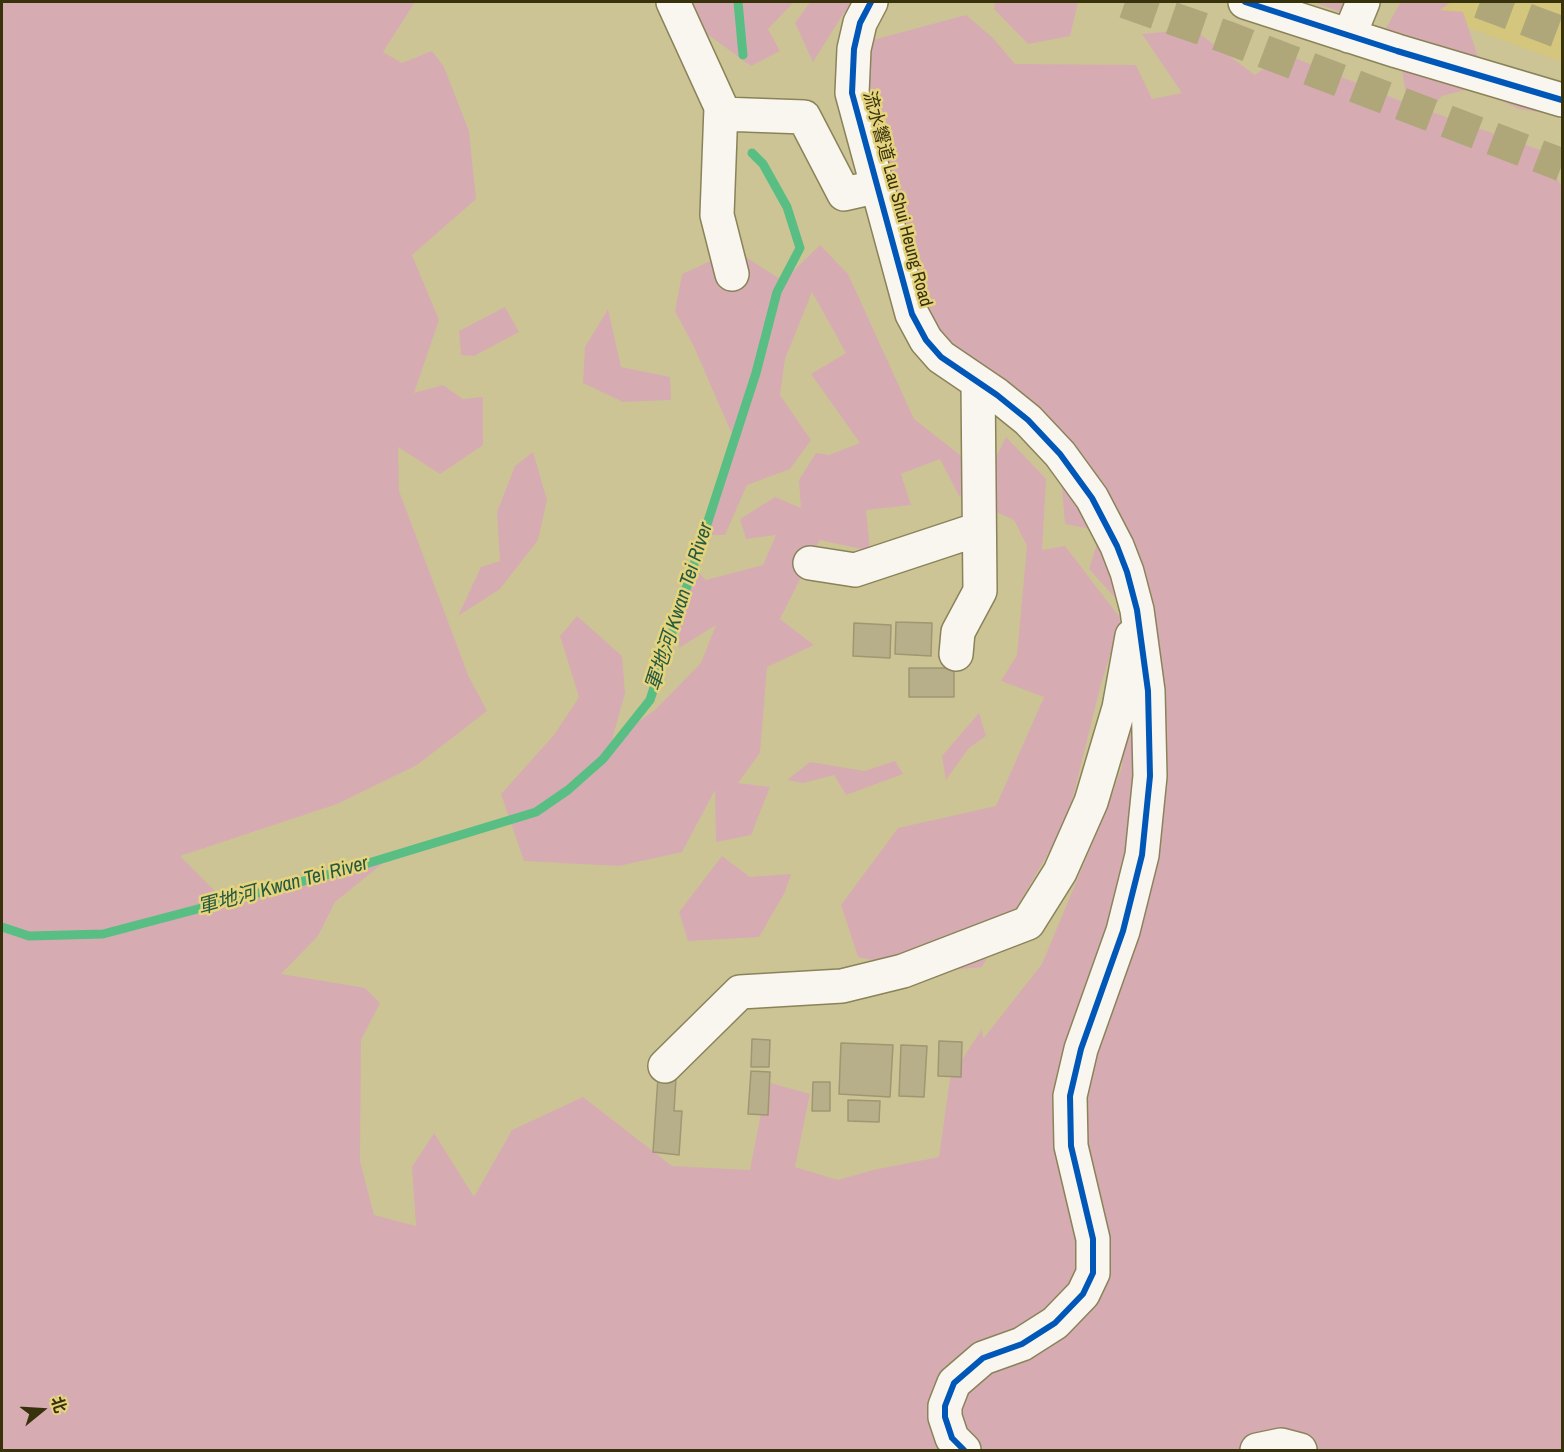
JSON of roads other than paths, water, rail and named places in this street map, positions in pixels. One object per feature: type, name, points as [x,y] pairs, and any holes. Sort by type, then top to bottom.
[{"type":"street","points":[[673,2],[708,76],[721,114],[717,215],[732,274]]},
{"type":"street","name":"流水響道 Lau Shui Heung Road","points":[[871,2],[857,35],[851,86],[854,108],[906,296],[919,329],[940,357],[1028,420],[1077,475],[1118,546],[1137,610],[1148,691],[1150,736],[1148,796],[1142,855],[1123,931],[1072,1080],[1069,1111],[1071,1146],[1095,1251],[1093,1273],[1083,1294],[1055,1323],[1022,1344],[983,1358],[954,1383],[945,1406],[945,1417],[952,1438],[964,1450]]},
{"type":"street","points":[[1245,2],[1348,36],[1563,100]]},
{"type":"street","points":[[1348,36],[1363,2]]},
{"type":"street","points":[[721,114],[804,117],[844,194],[876,187]]},
{"type":"street","points":[[956,654],[958,632],[980,591],[978,382]]},
{"type":"street","points":[[810,563],[855,570],[979,529]]},
{"type":"street","points":[[665,1066],[740,992],[842,986],[893,974],[1028,923],[1060,872],[1091,802],[1119,708],[1137,610]]},
{"type":"street","points":[[1257,1450],[1281,1445],[1300,1450]]},
{"type":"waterway","name":"軍地河 Kwan Tei River","points":[[738,2],[743,55]]},
{"type":"waterway","name":"軍地河 Kwan Tei River","points":[[2,927],[29,936],[103,934],[349,869],[536,812],[568,790],[603,759],[650,700],[756,373],[777,292],[800,248],[787,207],[763,164],[752,153]]},
{"type":"tunnel","points":[[1125,2],[1226,37],[1562,165]]},
{"type":"tunnel","points":[[1480,2],[1562,33]]}]
